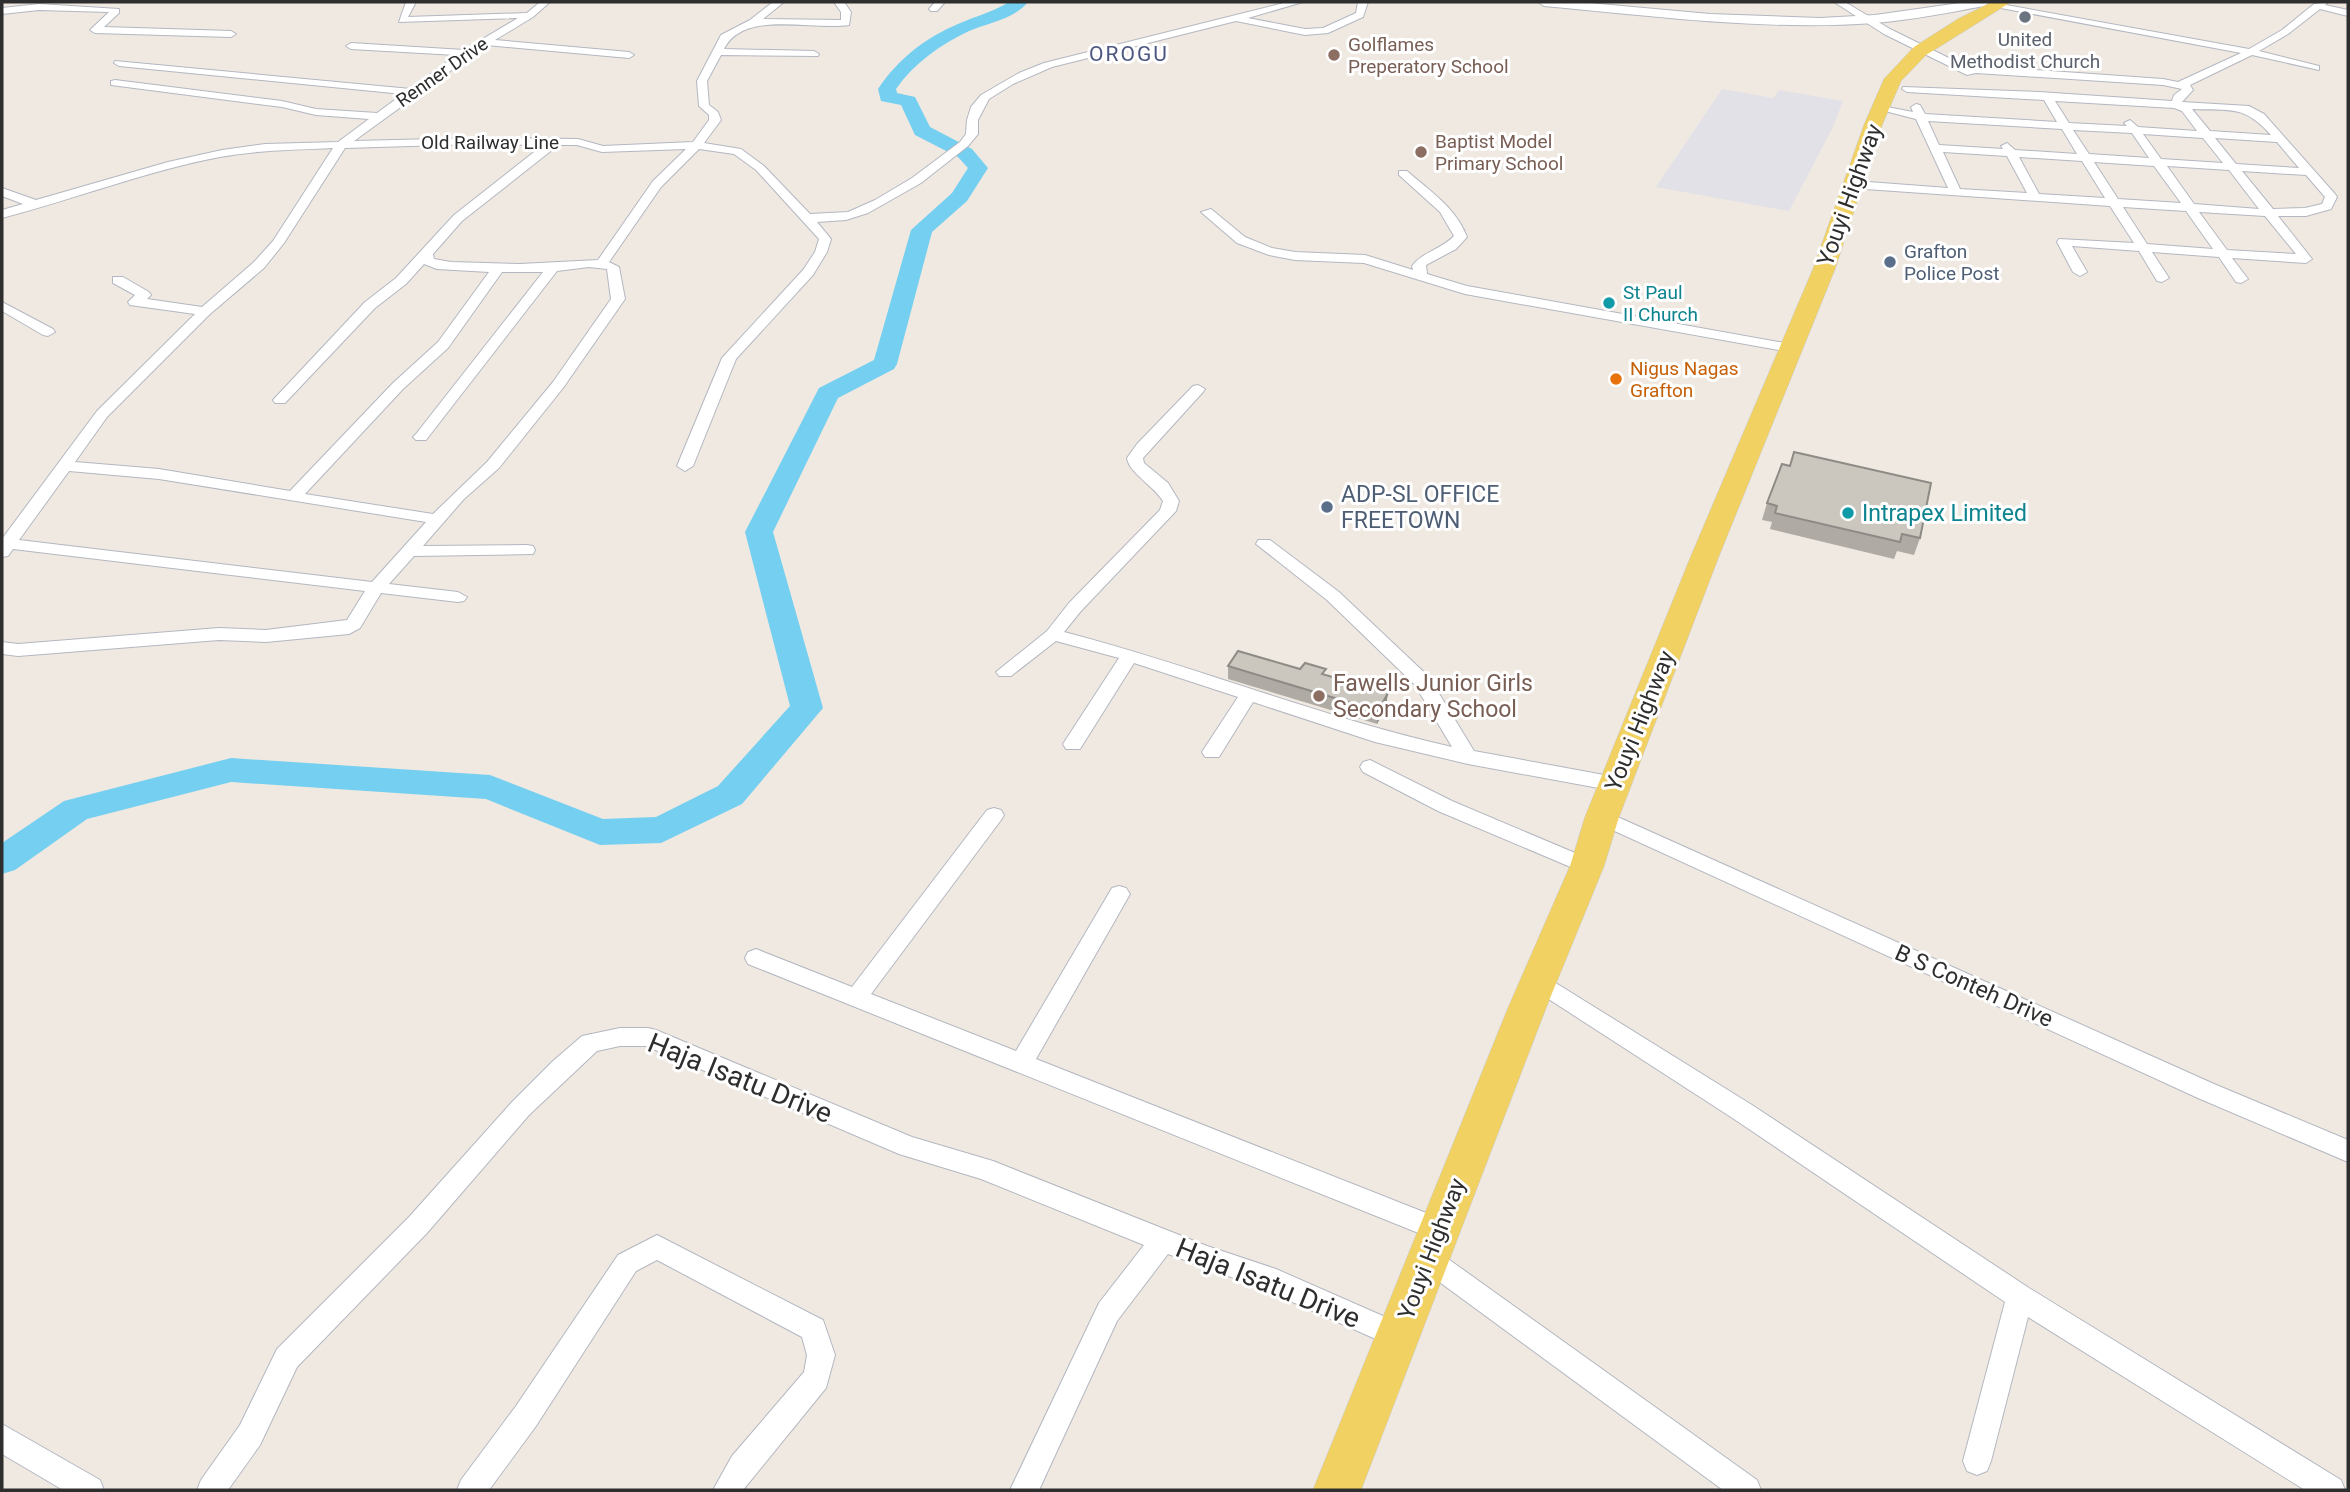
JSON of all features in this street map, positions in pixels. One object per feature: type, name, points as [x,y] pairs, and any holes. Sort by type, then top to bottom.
[{"type":"main road","name":"Youyi Highway","points":[[1337,1490],[1538,981],[1587,866],[1615,783],[1855,185],[1881,107],[1900,84],[1920,51],[1994,3]]},
{"type":"street","points":[[411,2],[402,20],[530,15]]},
{"type":"street","name":"Renner Drive","points":[[341,145],[466,53],[530,15],[545,2]]},
{"type":"street","points":[[602,263],[657,184],[696,145],[715,120],[714,114],[704,106],[702,81],[715,52],[726,37],[753,22],[779,2]]},
{"type":"street","points":[[753,22],[846,23],[846,12],[839,2]]},
{"type":"street","points":[[807,218],[848,216],[865,211],[944,163],[972,134],[970,120],[975,108],[992,91],[1012,80],[1048,65],[1298,2]]},
{"type":"street","points":[[1236,19],[1296,31],[1325,31],[1360,15],[1363,2]]},
{"type":"street","points":[[1544,2],[1743,21],[1867,22],[1928,15],[1994,3],[2250,52],[2315,68]]},
{"type":"street","points":[[1839,2],[1867,22],[1920,51],[1984,79],[2047,97],[2249,109],[2260,116],[2332,197],[2327,206],[2306,212],[2270,213],[1855,185]]},
{"type":"street","points":[[2181,85],[2285,32],[2320,4],[2348,13]]},
{"type":"street","points":[[2,11],[39,7],[107,9],[116,11],[95,30],[231,34]]},
{"type":"street","points":[[483,42],[629,55]]},
{"type":"street","points":[[351,46],[466,53]]},
{"type":"street","points":[[715,52],[814,54]]},
{"type":"street","points":[[119,63],[413,92]]},
{"type":"street","points":[[1959,68],[2181,85],[2188,90],[2178,97],[2176,105]]},
{"type":"street","points":[[1984,79],[1970,86],[1985,107],[2035,197]]},
{"type":"street","points":[[115,83],[282,104],[316,112],[380,117]]},
{"type":"street","points":[[1900,84],[2065,126],[2280,139]]},
{"type":"street","points":[[1900,84],[1921,117],[1956,192]]},
{"type":"street","points":[[1881,107],[1921,117],[2047,97]]},
{"type":"street","points":[[2047,97],[2162,278]]},
{"type":"street","points":[[2114,101],[2241,279]]},
{"type":"street","points":[[2080,272],[2063,242],[2306,259],[2208,135],[2186,109],[2176,105]]},
{"type":"street","name":"Old Railway Line","points":[[2,214],[172,164],[265,147],[477,141],[578,142],[602,149],[696,145],[737,151],[760,169],[825,239],[821,251],[807,272],[729,358],[685,466]]},
{"type":"street","points":[[280,400],[345,330],[401,281],[458,218],[548,148],[550,142]]},
{"type":"street","points":[[4,547],[102,414],[205,311],[259,265],[278,243],[341,145]]},
{"type":"street","points":[[1935,148],[2309,172]]},
{"type":"street","points":[[1403,173],[1459,228],[1461,237],[1452,246],[1421,262],[1418,266],[1421,276]]},
{"type":"street","points":[[2,192],[35,204]]},
{"type":"street","points":[[1207,212],[1251,246],[1295,256],[1365,259],[1465,289],[1790,348]]},
{"type":"street","points":[[2,648],[30,649],[219,634],[267,636],[349,628],[361,615],[375,589],[458,496],[493,466],[558,385],[618,299],[613,267],[602,263],[552,268],[498,269],[437,265],[428,261],[426,252]]},
{"type":"street","points":[[421,438],[552,268]]},
{"type":"street","points":[[294,496],[398,386],[443,345],[498,269]]},
{"type":"street","points":[[118,280],[144,295],[135,302],[205,311]]},
{"type":"street","points":[[2,306],[48,332]]},
{"type":"street","points":[[1005,673],[1053,635],[1074,607],[1168,511],[1171,501],[1162,486],[1136,465],[1135,458],[1142,447],[1198,389]]},
{"type":"street","points":[[66,466],[147,470],[183,479],[394,515],[438,519]]},
{"type":"street","points":[[1264,544],[1333,596],[1422,681],[1468,757]]},
{"type":"street","points":[[4,547],[457,597]]},
{"type":"street","points":[[410,551],[527,550]]},
{"type":"street","points":[[1053,635],[1130,655],[1375,736],[1468,757],[1615,783]]},
{"type":"street","points":[[1073,744],[1130,655]]},
{"type":"street","points":[[1212,752],[1249,694]]},
{"type":"street","points":[[1370,767],[1445,807],[1587,866]]},
{"type":"street","points":[[856,998],[995,814]]},
{"type":"street","name":"B S Conteh Drive","points":[[1602,817],[2193,1086],[2348,1151]]},
{"type":"street","points":[[1021,1064],[1119,894]]},
{"type":"street","points":[[756,958],[1440,1230]]},
{"type":"street","points":[[1538,981],[1743,1112],[2302,1482],[2331,1490]]},
{"type":"street","name":"Haja Isatu Drive","points":[[211,1490],[250,1435],[287,1358],[311,1331],[418,1226],[529,1100],[561,1068],[590,1043],[620,1037],[648,1037],[908,1146],[984,1169],[1163,1240],[1268,1278],[1398,1336]]},
{"type":"street","points":[[1024,1490],[1108,1312],[1163,1240]]},
{"type":"street","points":[[471,1490],[526,1416],[627,1263],[657,1247],[813,1329],[821,1355],[816,1378],[742,1466],[726,1490]]},
{"type":"street","points":[[1429,1259],[1747,1490]]},
{"type":"street","points":[[1977,1461],[2020,1297]]},
{"type":"street","points":[[2,1438],[90,1490]]},
{"type":"shaded area","points":[[1722,89],[1773,98],[1779,90],[1843,101],[1832,129],[1789,211],[1656,187]]},
{"type":"building","name":"Intrapex Limited","points":[[1794,452],[1931,483],[1920,538],[1902,534],[1900,542],[1775,513],[1777,506],[1767,503],[1782,464],[1790,466]]},
{"type":"building","points":[[1238,651],[1300,669],[1305,663],[1326,669],[1322,674],[1388,693],[1378,711],[1228,666]]},
{"type":"waterway","points":[[2,861],[76,810],[231,770],[490,787],[600,832],[661,830],[730,795],[807,708],[759,532],[828,393],[885,364],[922,230],[960,197],[978,168],[965,153],[922,131],[908,101],[888,97],[887,89],[914,58],[937,41],[1020,2]]},
{"type":"place","name":"United Methodist Church","points":[[2025,17]]},
{"type":"place","name":"Golflames Preperatory School","points":[[1334,55]]},
{"type":"place","name":"Baptist Model Primary School","points":[[1421,152]]},
{"type":"place","name":"Grafton Police Post","points":[[1890,262]]},
{"type":"place","name":"St Paul II Church","points":[[1609,303]]},
{"type":"place","name":"Nigus Nagas Grafton","points":[[1616,379]]},
{"type":"place","name":"ADP-SL OFFICE FREETOWN","points":[[1327,507]]},
{"type":"place","name":"Intrapex Limited","points":[[1848,513]]},
{"type":"place","name":"Fawells Junior Girls Secondary School","points":[[1319,696]]},
{"type":"district","name":"OROGU","points":[[1129,54]]}]
